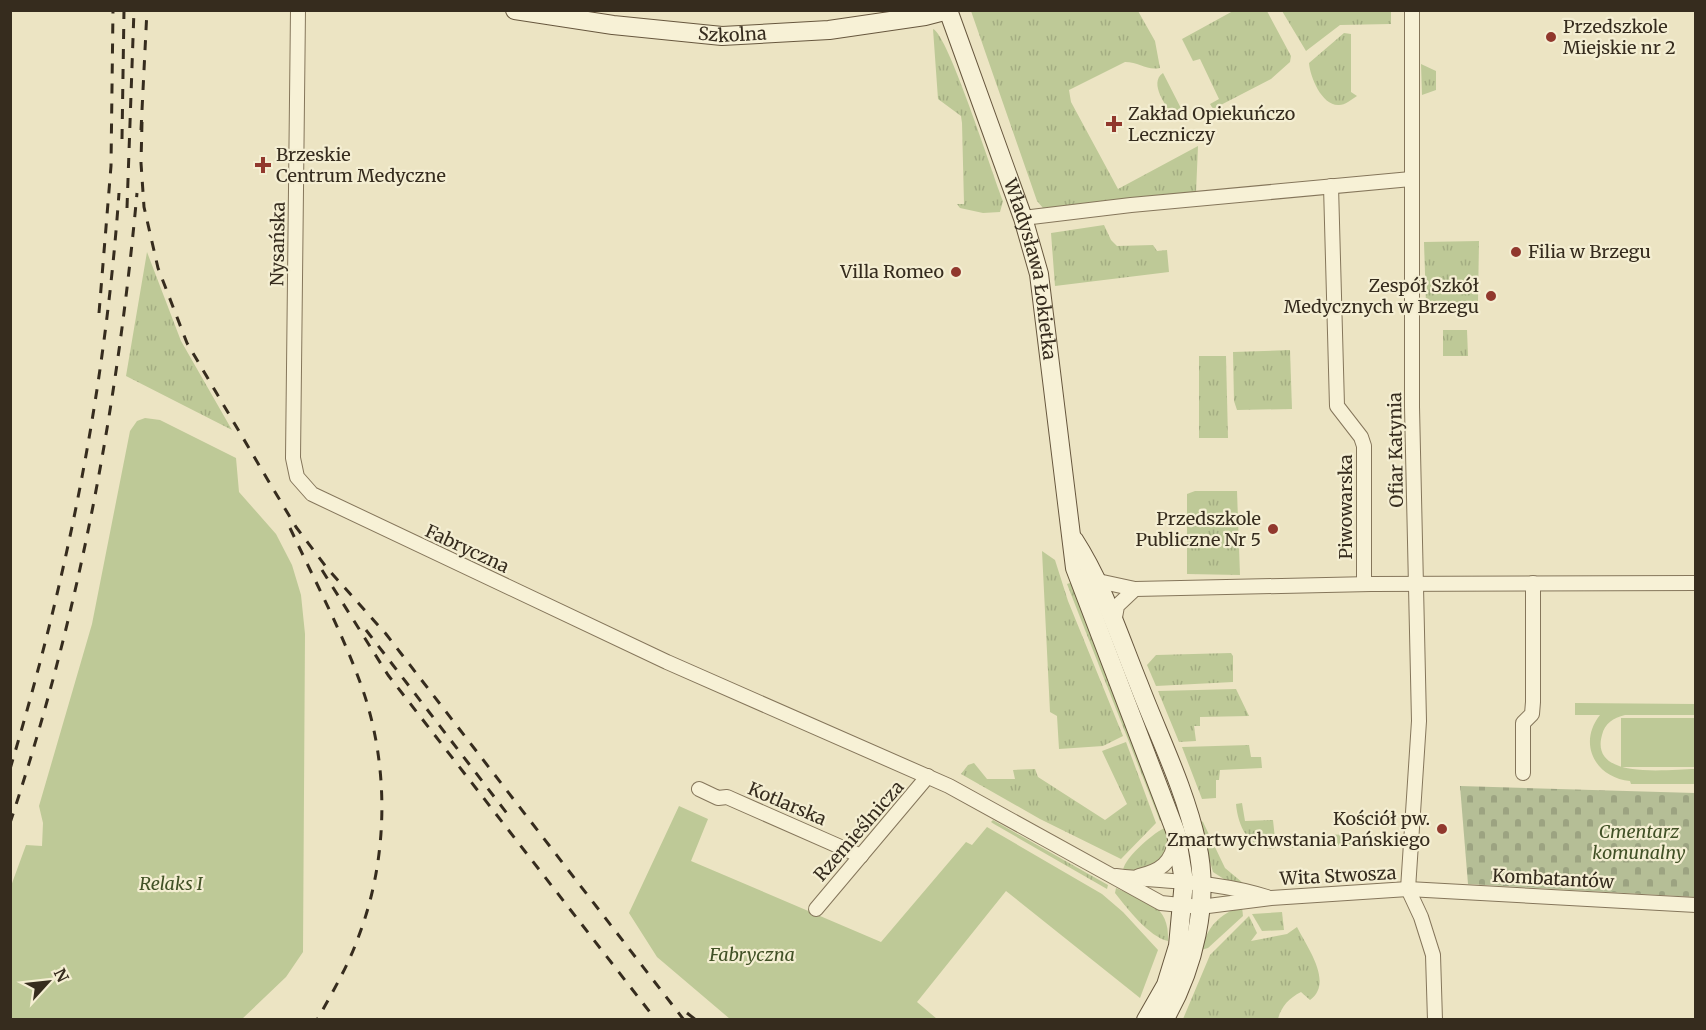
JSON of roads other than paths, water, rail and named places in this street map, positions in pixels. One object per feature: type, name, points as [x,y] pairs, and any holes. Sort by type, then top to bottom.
[{"type":"main road","name":"Szkolna","points":[[515,10],[613,25],[731,36],[844,29],[948,10]]},
{"type":"main road","name":"Władysława Łokietka","points":[[948,10],[1035,256],[1043,293],[1062,475],[1074,539],[1075,568],[1193,882]]},
{"type":"main road","name":"Władysława Łokietka","points":[[1074,539],[1098,581],[1190,817],[1198,845],[1192,907]]},
{"type":"main road","points":[[1146,1020],[1166,985],[1192,907]]},
{"type":"main road","points":[[1164,1020],[1183,981],[1193,950],[1192,907]]},
{"type":"street","name":"Nysańska","points":[[297,477],[293,441],[298,10]]},
{"type":"street","name":"Ofiar Katynia","points":[[1408,889],[1419,721],[1411,179],[1412,10]]},
{"type":"street","points":[[1023,218],[1411,179]]},
{"type":"street","name":"Piwowarska","points":[[1331,186],[1337,406],[1361,437],[1364,446],[1364,584]]},
{"type":"street","name":"Fabryczna","points":[[297,477],[312,494],[441,557],[824,733],[928,776],[1116,876],[1132,889],[1161,903],[1192,907]]},
{"type":"street","points":[[1098,581],[1135,589],[1364,584],[1695,583]]},
{"type":"street","points":[[1523,773],[1523,723],[1532,714],[1533,702],[1533,583]]},
{"type":"street","points":[[1114,622],[1117,606],[1135,589]]},
{"type":"street","name":"Rzemieślnicza","points":[[816,909],[928,776]]},
{"type":"street","name":"Kotlarska","points":[[699,789],[718,798],[728,797],[861,856]]},
{"type":"street","name":"Fabryczna","points":[[1132,878],[1154,873],[1166,864],[1173,852],[1176,833]]},
{"type":"street","name":"Fabryczna","points":[[1116,876],[1193,882]]},
{"type":"street","name":"Wita Stwosza","points":[[1193,882],[1246,890],[1271,898]]},
{"type":"street","points":[[1408,889],[1426,930],[1433,955],[1435,1020]]},
{"type":"street","name":"Wita Stwosza","points":[[1192,907],[1271,898],[1408,889]]},
{"type":"street","name":"Kombatantów","points":[[1408,889],[1695,905]]},
{"type":"railway","points":[[99,313],[111,166],[113,10]]},
{"type":"railway","points":[[122,139],[124,10]]},
{"type":"railway","points":[[127,208],[134,10]]},
{"type":"railway","points":[[141,130],[147,10]]},
{"type":"railway","points":[[142,122],[141,163],[144,207],[158,268],[187,343],[296,527],[327,568],[386,634],[684,1020]]},
{"type":"railway","points":[[10,769],[49,627],[81,484],[104,340],[119,193]]},
{"type":"railway","points":[[10,823],[56,667],[92,512],[118,354],[137,193]]},
{"type":"railway","points":[[290,528],[336,624],[360,682],[370,713],[381,778],[380,843],[376,876],[368,907],[349,959],[317,1020]]},
{"type":"railway","points":[[322,570],[388,675],[656,1020]]},
{"type":"railway","points":[[366,630],[509,816]]},
{"type":"railway","points":[[687,1013],[696,1020]]},
{"type":"place","name":"Przedszkole Miejskie nr 2","points":[[1551,37]]},
{"type":"place","name":"Zakład Opiekuńczo Leczniczy","points":[[1114,124]]},
{"type":"place","name":"Brzeskie Centrum Medyczne","points":[[263,165]]},
{"type":"place","name":"Filia w Brzegu","points":[[1516,252]]},
{"type":"place","name":"Villa Romeo","points":[[956,272]]},
{"type":"place","name":"Zespół Szkół Medycznych w Brzegu","points":[[1491,296]]},
{"type":"place","name":"Przedszkole Publiczne Nr 5","points":[[1273,529]]},
{"type":"place","name":"Kościół pw. Zmartwychwstania Pańskiego","points":[[1442,829]]},
{"type":"park label","name":"Cmentarz komunalny","points":[[1639,842]]},
{"type":"park label","name":"Relaks I","points":[[171,884]]}]
